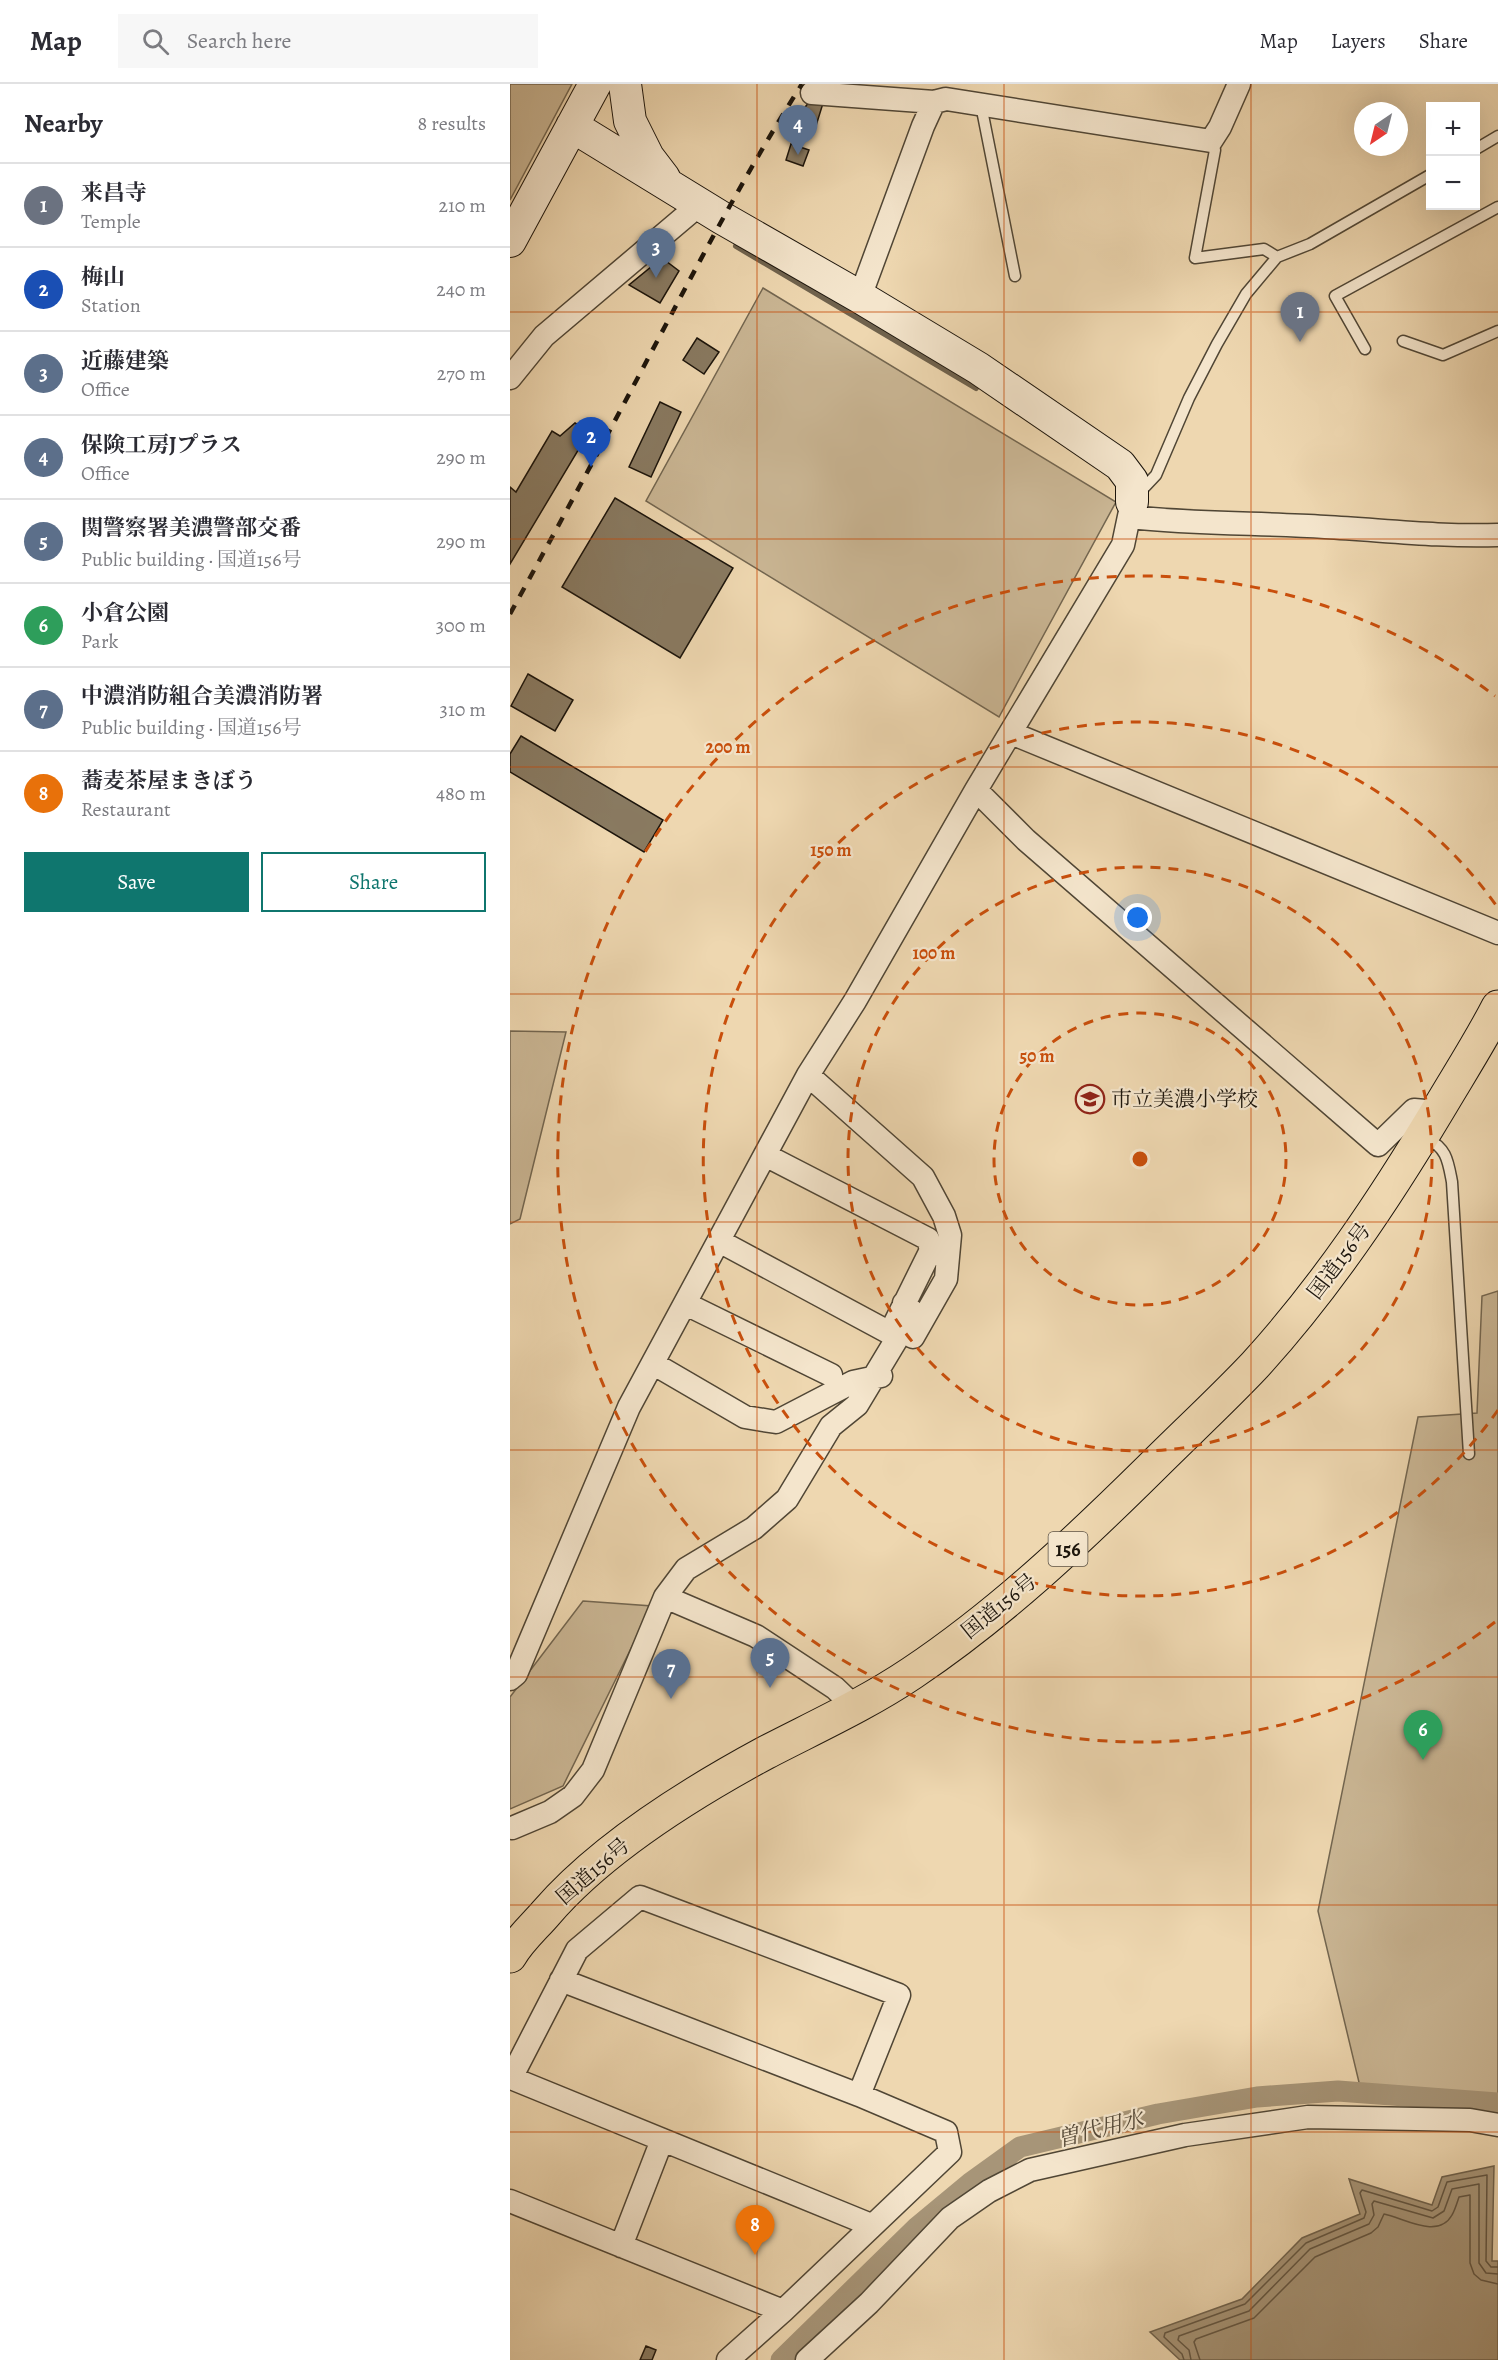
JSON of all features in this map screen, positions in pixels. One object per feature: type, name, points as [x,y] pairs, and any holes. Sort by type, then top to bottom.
[{"type":"highway","name":"国道156号","points":[[511,1951],[566,1890],[601,1859],[646,1827],[764,1754],[856,1708],[911,1674],[961,1638],[1077,1542],[1255,1364],[1325,1281],[1368,1224],[1496,1017]]},
{"type":"street","points":[[510,241],[594,84]]},
{"type":"street","points":[[625,84],[630,121],[648,157],[670,186]]},
{"type":"street","points":[[815,89],[934,102],[946,99],[1210,141],[1220,127],[1239,84]]},
{"type":"street","points":[[860,297],[934,102]]},
{"type":"street","points":[[510,1679],[516,1674],[629,1407],[808,1075],[855,1001],[976,790],[1123,545],[1130,509],[1132,481],[1120,465],[978,368],[699,204],[572,126]]},
{"type":"street","points":[[510,378],[544,336],[699,204]]},
{"type":"street","points":[[1130,509],[1169,521],[1471,536],[1498,535]]},
{"type":"street","points":[[1011,733],[1498,933]]},
{"type":"street","points":[[976,790],[1026,840],[1378,1144],[1414,1110],[1430,1124]]},
{"type":"street","points":[[654,1364],[745,1417],[776,1422],[853,1382],[872,1380],[883,1375],[916,1333],[946,1279],[950,1235],[944,1216],[923,1177],[808,1075]]},
{"type":"street","points":[[719,1241],[890,1332],[931,1250],[928,1239],[765,1155]]},
{"type":"street","points":[[512,1828],[550,1812],[573,1796],[592,1770],[665,1597],[686,1569],[754,1528],[787,1499],[831,1426],[857,1405],[913,1312],[904,1303]]},
{"type":"street","points":[[686,1304],[831,1375]]},
{"type":"street","points":[[665,1597],[756,1636],[835,1688],[856,1708]]},
{"type":"street","points":[[859,2095],[899,1995],[639,1897],[577,1950],[510,2078],[872,2225]]},
{"type":"street","points":[[561,1980],[859,2095],[946,2132],[950,2151],[783,2311],[728,2360]]},
{"type":"street","points":[[807,2360],[869,2303],[950,2218],[989,2191],[1030,2170],[1185,2135],[1308,2117],[1470,2120],[1498,2125]]},
{"type":"street","points":[[621,2246],[662,2140]]},
{"type":"street","points":[[510,2201],[783,2311]]},
{"type":"lane","points":[[981,105],[1015,276]]},
{"type":"lane","points":[[1480,147],[1498,136]]},
{"type":"lane","points":[[1210,141],[1215,150],[1195,258],[1264,249],[1277,257]]},
{"type":"lane","points":[[1130,509],[1156,475],[1189,398],[1246,294],[1277,257],[1310,244],[1426,178]]},
{"type":"lane","points":[[1365,349],[1335,296],[1498,207]]},
{"type":"lane","points":[[1403,341],[1443,355],[1498,332]]},
{"type":"lane","points":[[1430,1124],[1448,1160],[1452,1182],[1469,1454]]},
{"type":"shaded area","points":[[510,84],[572,84],[510,200]]},
{"type":"shaded area","points":[[763,288],[1116,502],[999,717],[646,501]]},
{"type":"shaded area","points":[[510,1031],[566,1032],[520,1219],[510,1224]]},
{"type":"shaded area","points":[[1498,1291],[1498,2108],[1363,2099],[1318,1911],[1418,1417],[1477,1413],[1482,1296]]},
{"type":"shaded area","points":[[583,1601],[652,1606],[563,1786],[510,1809],[510,1697]]},
{"type":"water","points":[[1494,2166],[1492,2261],[1498,2261],[1498,2360],[1180,2360],[1150,2332],[1242,2299],[1302,2238],[1360,2214],[1349,2179],[1432,2205],[1442,2177]]},
{"type":"building","points":[[811,100],[824,100],[815,129],[795,119]]},
{"type":"building","points":[[794,123],[804,128],[798,143],[788,139]]},
{"type":"building","points":[[791,144],[809,150],[803,166],[786,160]]},
{"type":"building","points":[[662,258],[679,271],[660,303],[629,285]]},
{"type":"building","points":[[697,338],[719,352],[704,374],[683,360]]},
{"type":"building","points":[[660,402],[681,412],[651,477],[629,467]]},
{"type":"building","points":[[575,423],[589,432],[510,564],[510,487],[516,492],[552,431],[560,436]]},
{"type":"building","points":[[615,498],[733,568],[680,658],[562,587]]},
{"type":"building","points":[[528,674],[573,700],[555,731],[511,706]]},
{"type":"building","points":[[521,736],[663,820],[644,852],[510,772],[510,754]]},
{"type":"building","points":[[646,2346],[656,2350],[652,2360],[640,2360]]},
{"type":"waterway","points":[[736,246],[976,388]]},
{"type":"waterway","name":"曽代用水","points":[[781,2360],[917,2227],[970,2183],[1020,2147],[1158,2114],[1257,2097],[1338,2091],[1498,2103]]},
{"type":"railway","points":[[510,614],[720,223],[802,84]]},
{"type":"place","name":"保険工房Jプラス","points":[[798,155]]},
{"type":"place","name":"近藤建築","points":[[656,278]]},
{"type":"place","name":"来昌寺","points":[[1300,342]]},
{"type":"place","name":"梅山","points":[[591,467]]},
{"type":"place","name":"市立美濃小学校","points":[[1090,1099]]},
{"type":"place","name":"関警察署美濃警部交番","points":[[770,1688]]},
{"type":"place","name":"中濃消防組合美濃消防署","points":[[671,1699]]},
{"type":"place","name":"小倉公園","points":[[1423,1760]]},
{"type":"place","name":"蕎麦茶屋まきぼう","points":[[755,2255]]}]
